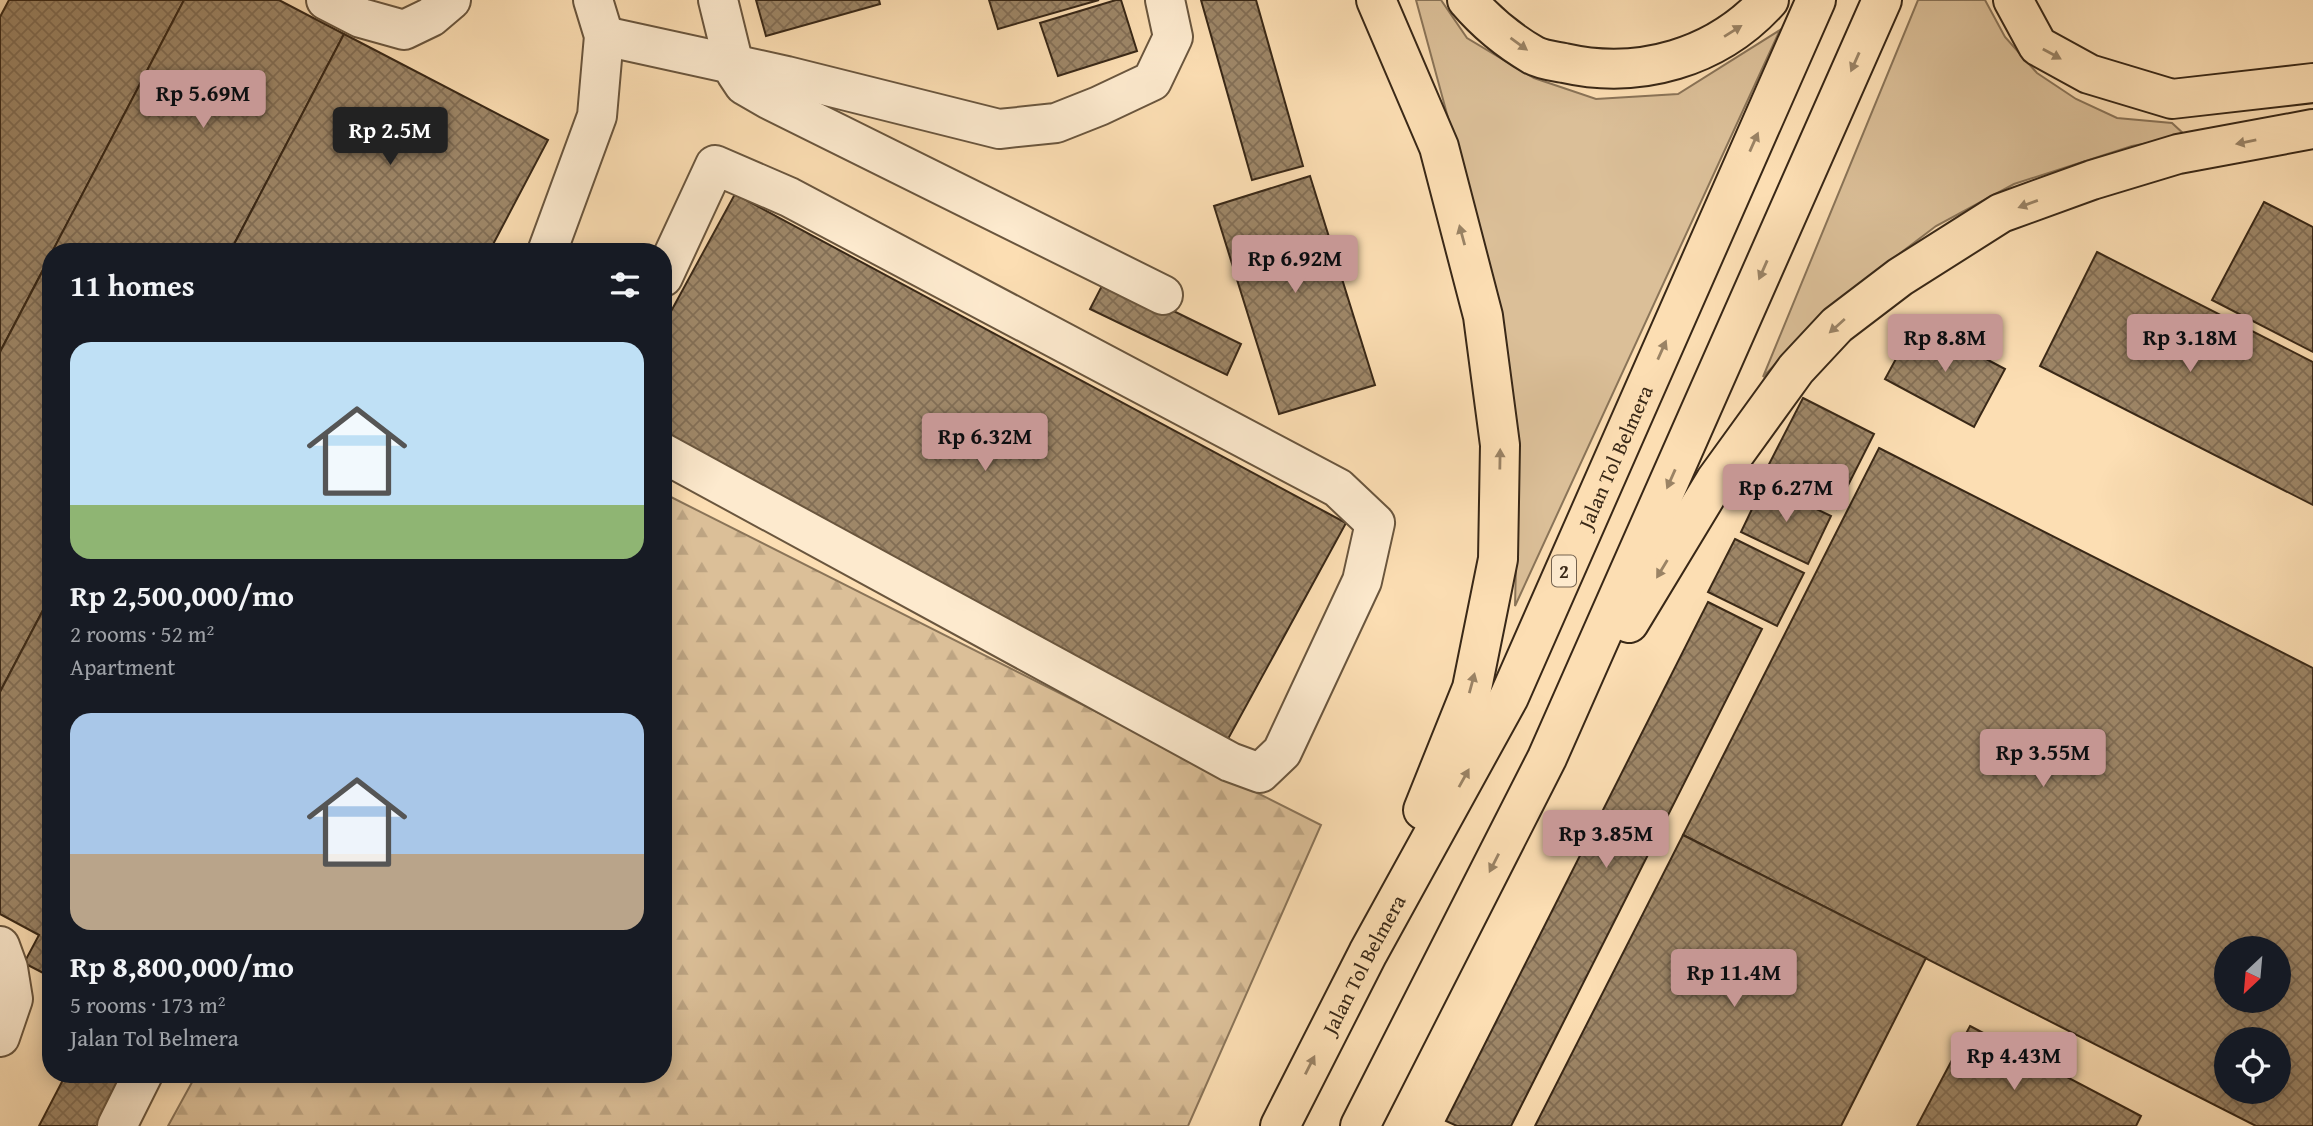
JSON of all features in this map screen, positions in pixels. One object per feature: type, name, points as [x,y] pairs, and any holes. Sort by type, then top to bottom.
[{"type":"highway","points":[[1368,953],[1472,688],[1498,559],[1500,446],[1483,316],[1439,147],[1376,0]]},
{"type":"highway","points":[[1467,0],[1482,18],[1535,56],[1589,68],[1649,67],[1701,51],[1753,18],[1769,0]]},
{"type":"highway","name":"Jalan Tol Belmera","points":[[1280,1126],[1368,953],[1509,697],[1816,0]]},
{"type":"highway","points":[[1360,1126],[1547,758],[1882,0]]},
{"type":"highway","points":[[2013,0],[2038,46],[2089,74],[2172,99],[2313,83]]},
{"type":"highway","points":[[1547,758],[1715,481],[1796,369],[1837,325],[1900,277],[2001,213],[2092,180],[2178,154],[2313,129]]},
{"type":"lane","points":[[326,0],[361,18],[404,30],[431,17],[451,0]]},
{"type":"lane","points":[[550,243],[597,116],[604,36],[593,0]]},
{"type":"lane","points":[[718,0],[733,65],[744,85],[1163,295]]},
{"type":"lane","points":[[604,36],[999,129],[1056,123],[1152,80],[1173,37],[1165,0]]},
{"type":"lane","points":[[672,258],[715,165],[789,197],[1338,488],[1375,523],[1362,581],[1282,752],[1260,772],[1230,762],[672,458]]},
{"type":"lane","points":[[0,946],[8,968],[13,999],[0,1037]]},
{"type":"lane","points":[[117,1126],[138,1083]]},
{"type":"green space","points":[[1416,0],[1441,0],[1467,38],[1534,78],[1596,99],[1678,94],[1780,30],[1515,606],[1519,441],[1491,276]]},
{"type":"green space","points":[[1918,0],[1985,0],[2005,37],[2037,73],[2076,99],[2117,118],[2172,123],[2186,136],[2132,146],[2014,184],[1936,226],[1861,283],[1801,337],[1763,377]]},
{"type":"green space","points":[[672,498],[1321,825],[1188,1126],[168,1126],[192,1083],[672,1083]]},
{"type":"building","points":[[9,0],[184,0],[57,243],[42,243],[42,272],[0,352],[0,17]]},
{"type":"building","points":[[184,0],[279,0],[344,34],[235,243],[57,243]]},
{"type":"building","points":[[756,0],[879,0],[880,4],[766,36]]},
{"type":"building","points":[[989,0],[1099,0],[998,29]]},
{"type":"building","points":[[1121,0],[1137,51],[1058,76],[1040,23]]},
{"type":"building","points":[[1201,0],[1256,0],[1303,166],[1252,180]]},
{"type":"building","points":[[344,34],[548,140],[494,243],[235,243]]},
{"type":"building","points":[[1310,176],[1375,385],[1279,414],[1214,206]]},
{"type":"building","points":[[735,194],[1346,523],[1222,750],[672,454],[672,310]]},
{"type":"building","points":[[2264,202],[2313,227],[2313,352],[2212,300]]},
{"type":"building","points":[[2097,252],[2313,362],[2313,505],[2040,366]]},
{"type":"building","points":[[42,272],[42,612],[0,692],[0,352]]},
{"type":"building","points":[[1106,278],[1241,344],[1227,375],[1090,309]]},
{"type":"building","points":[[1916,322],[2005,369],[1974,427],[1885,379]]},
{"type":"building","points":[[1803,398],[1874,434],[1836,509],[1765,472]]},
{"type":"building","points":[[1879,448],[2313,668],[2313,1126],[2256,1126],[1683,835]]},
{"type":"building","points":[[1764,484],[1831,516],[1808,564],[1741,532]]},
{"type":"building","points":[[1735,539],[1804,573],[1777,626],[1708,592]]},
{"type":"building","points":[[1708,602],[1762,629],[1511,1126],[1457,1126],[1446,1121]]},
{"type":"building","points":[[42,612],[42,972],[24,963],[39,935],[0,914],[0,692]]},
{"type":"building","points":[[1683,835],[1926,958],[1841,1126],[1535,1126]]},
{"type":"building","points":[[1970,1026],[2141,1116],[2136,1126],[1917,1126]]},
{"type":"building","points":[[61,1083],[123,1083],[101,1126],[39,1126]]}]
